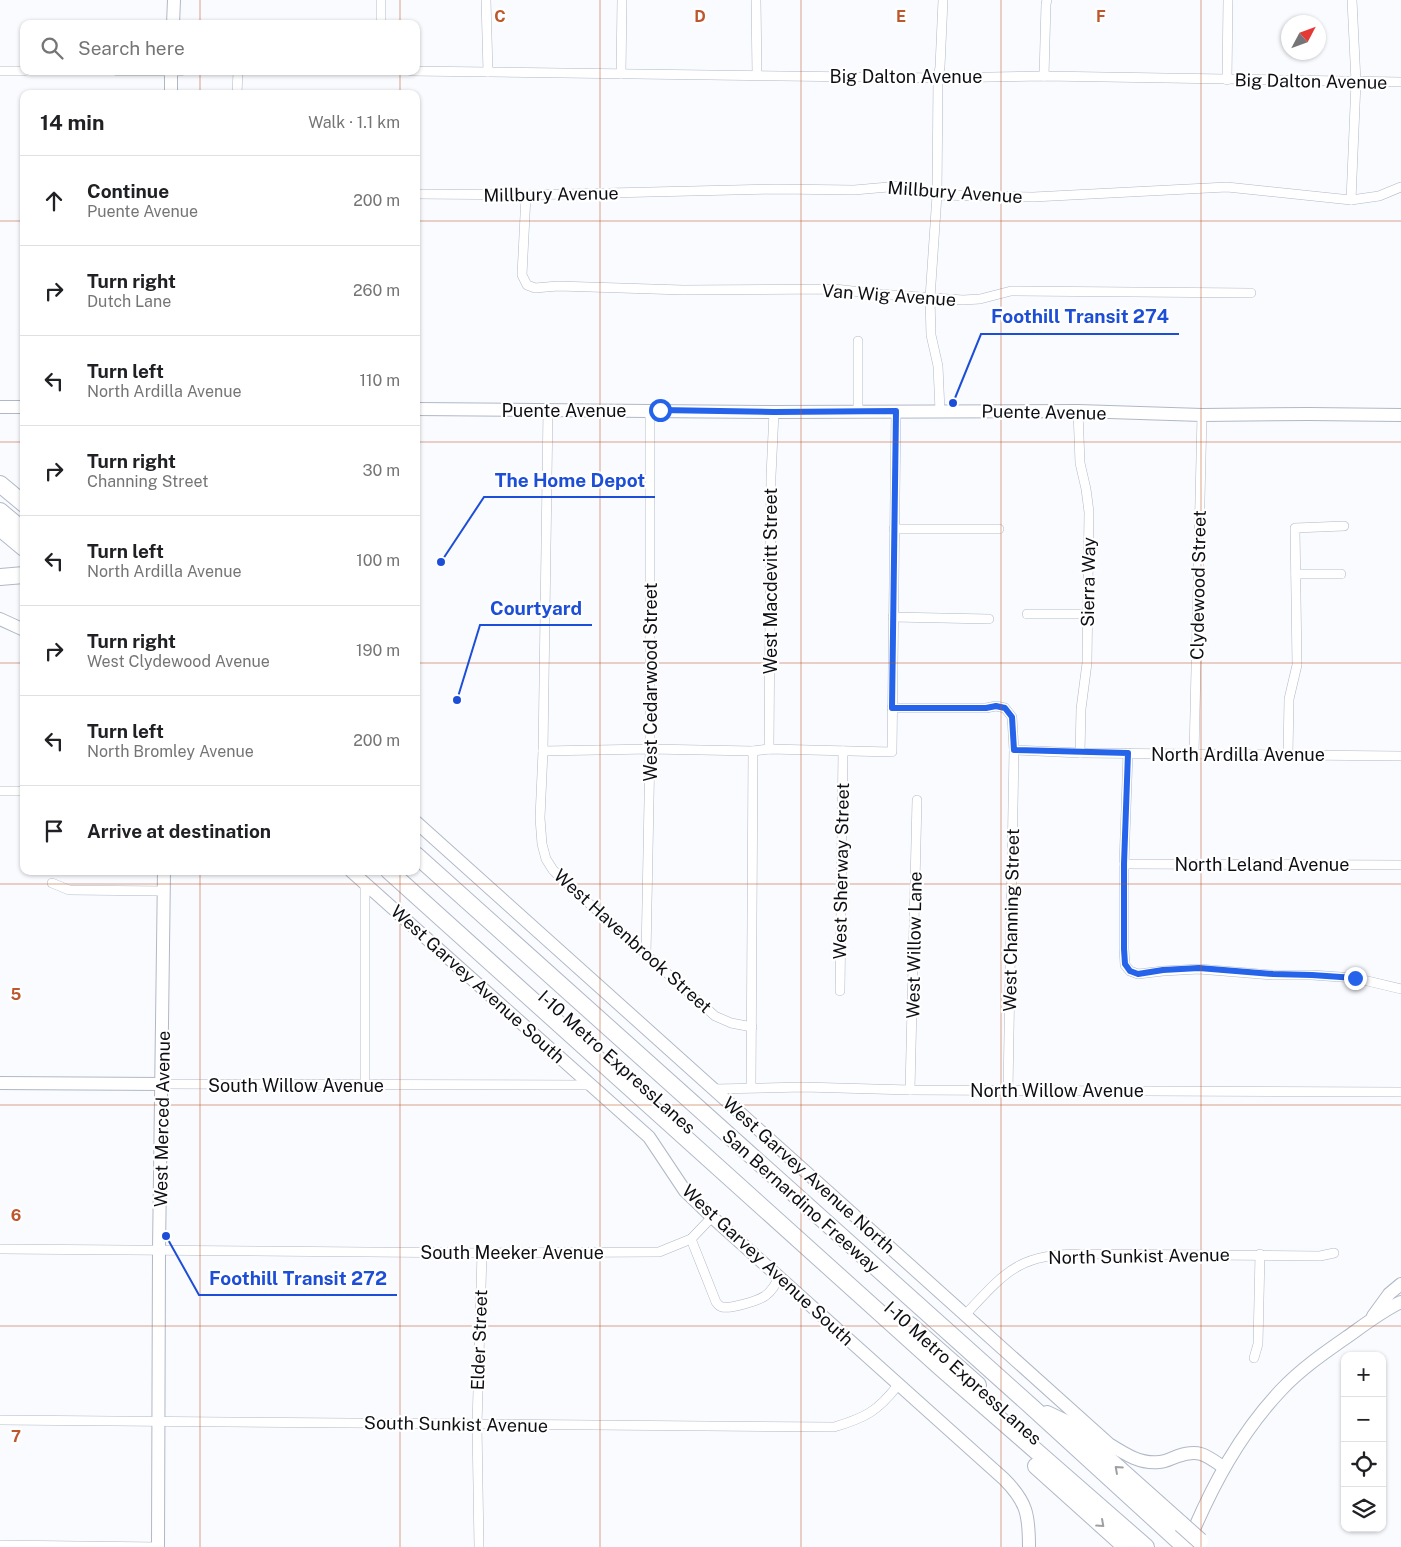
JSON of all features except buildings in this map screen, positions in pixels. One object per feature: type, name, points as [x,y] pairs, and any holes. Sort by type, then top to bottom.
[{"type":"highway","points":[[0,473],[20,486]]},
{"type":"highway","points":[[0,484],[20,501]]},
{"type":"highway","points":[[0,496],[20,513]]},
{"type":"highway","points":[[0,511],[20,528]]},
{"type":"highway","points":[[0,528],[20,545]]},
{"type":"highway","points":[[0,577],[20,576]]},
{"type":"highway","name":"San Bernardino Freeway","points":[[420,859],[1132,1499],[1189,1541]]},
{"type":"highway","name":"I-10 Metro ExpressLanes","points":[[420,871],[1111,1491],[1132,1499]]},
{"type":"highway","name":"San Bernardino Freeway","points":[[393,875],[941,1368],[1146,1547]]},
{"type":"highway","name":"I-10 Metro ExpressLanes","points":[[408,875],[1105,1499],[1114,1519]]},
{"type":"highway","points":[[941,1368],[974,1409],[1126,1547]]},
{"type":"highway","points":[[1033,1408],[1070,1425],[1189,1541]]},
{"type":"street","points":[[173,20],[174,0]]},
{"type":"street","points":[[382,0],[382,20]]},
{"type":"street","points":[[486,0],[488,72]]},
{"type":"street","points":[[621,74],[622,0]]},
{"type":"street","points":[[752,0],[754,75]]},
{"type":"street","points":[[754,75],[756,0]]},
{"type":"street","points":[[940,411],[938,366],[931,335],[930,298],[937,195],[938,78],[943,0]]},
{"type":"street","points":[[1044,76],[1046,4],[1048,0]]},
{"type":"street","points":[[1227,80],[1228,0]]},
{"type":"street","points":[[1351,200],[1356,82],[1352,0]]},
{"type":"street","points":[[0,71],[20,71]]},
{"type":"street","name":"Big Dalton Avenue","points":[[420,71],[938,78],[1044,76],[1401,82]]},
{"type":"street","points":[[171,75],[171,90]]},
{"type":"street","points":[[237,90],[238,75]]},
{"type":"street","name":"Millbury Avenue","points":[[420,194],[526,195],[767,189],[854,190],[900,186],[915,188],[937,195],[1040,197],[1227,187],[1351,200],[1379,196],[1401,186]]},
{"type":"street","name":"Van Wig Avenue","points":[[526,195],[522,275],[526,285],[535,288],[558,286],[683,290],[835,289],[930,298],[980,299],[1011,291],[1251,293]]},
{"type":"street","points":[[858,341],[858,411]]},
{"type":"street","points":[[0,407],[20,407]]},
{"type":"street","name":"Puente Avenue","points":[[420,409],[774,412],[1078,411],[1202,415],[1401,415]]},
{"type":"street","name":"West Havenbrook Street","points":[[548,410],[543,751],[540,818],[542,844],[546,859],[553,870],[564,881],[715,1016],[731,1023],[752,1027]]},
{"type":"street","name":"West Cedarwood Street","points":[[646,954],[650,749],[650,410]]},
{"type":"street","points":[[543,751],[650,749],[753,751],[769,749],[892,752],[896,411]]},
{"type":"street","name":"Sierra Way","points":[[1078,411],[1080,463],[1089,512],[1087,662],[1081,709],[1080,752]]},
{"type":"street","name":"West Macdevitt Street","points":[[769,749],[771,476],[774,412]]},
{"type":"street","name":"Clydewood Street","points":[[1194,754],[1202,415]]},
{"type":"street","points":[[1288,754],[1289,699],[1297,665],[1295,528],[1344,526]]},
{"type":"street","points":[[894,529],[998,529]]},
{"type":"street","points":[[1296,574],[1341,574]]},
{"type":"street","points":[[1027,614],[1088,614]]},
{"type":"street","points":[[894,617],[989,618]]},
{"type":"street","points":[[0,619],[20,628]]},
{"type":"street","name":"West Channing Street","points":[[892,708],[986,708],[996,706],[1005,708],[1012,717],[1014,750],[1008,1090]]},
{"type":"street","name":"North Ardilla Avenue","points":[[1014,750],[1401,756]]},
{"type":"street","points":[[751,1087],[753,751]]},
{"type":"street","name":"West Sherway Street","points":[[840,991],[843,751]]},
{"type":"street","points":[[1128,753],[1124,864],[1124,949],[1125,964],[1130,971],[1138,974],[1163,970],[1199,968],[1312,975],[1355,978],[1401,989]]},
{"type":"street","points":[[0,791],[18,791]]},
{"type":"street","name":"West Willow Lane","points":[[910,1090],[917,800]]},
{"type":"street","name":"West Garvey Avenue North","points":[[420,826],[1109,1444],[1128,1456],[1146,1462],[1161,1462],[1190,1452],[1198,1452],[1208,1456],[1223,1467]]},
{"type":"street","name":"North Leland Avenue","points":[[1124,864],[1401,865]]},
{"type":"street","name":"West Merced Avenue","points":[[158,1547],[159,1251],[163,1084],[164,875]]},
{"type":"street","name":"West Garvey Avenue South","points":[[356,875],[649,1137],[686,1191],[712,1217],[1014,1489],[1023,1501],[1027,1516],[1029,1547]]},
{"type":"street","points":[[52,883],[69,890],[164,891]]},
{"type":"street","points":[[365,883],[365,1085]]},
{"type":"street","name":"South Willow Avenue","points":[[0,1083],[592,1085]]},
{"type":"street","name":"North Willow Avenue","points":[[714,1089],[751,1087],[910,1090],[1401,1092]]},
{"type":"street","name":"South Meeker Avenue","points":[[0,1249],[482,1253],[658,1252],[691,1239],[712,1217]]},
{"type":"street","points":[[691,1239],[716,1302],[720,1306],[725,1307],[753,1302],[773,1289],[779,1277]]},
{"type":"street","name":"Elder Street","points":[[479,1547],[477,1425],[482,1253]]},
{"type":"street","name":"North Sunkist Avenue","points":[[965,1315],[998,1279],[1026,1261],[1039,1257],[1068,1254],[1260,1254],[1320,1256],[1334,1253]]},
{"type":"street","points":[[1254,1358],[1258,1344],[1260,1254]]},
{"type":"street","points":[[1369,1322],[1389,1294],[1401,1284]]},
{"type":"street","points":[[1189,1541],[1223,1467],[1256,1419],[1282,1389],[1310,1363],[1401,1302]]},
{"type":"street","name":"South Sunkist Avenue","points":[[0,1420],[834,1427],[861,1418],[873,1411],[884,1403],[898,1385]]},
{"type":"street","points":[[0,1545],[158,1547]]},
{"type":"place","name":"Foothill Transit 274","points":[[953,403]]},
{"type":"place","name":"The Home Depot","points":[[441,562]]},
{"type":"place","name":"Courtyard","points":[[457,700]]},
{"type":"place","name":"Foothill Transit 272","points":[[166,1236]]},
{"type":"route","points":[[660,410],[774,412],[896,411],[892,708],[986,708],[996,706],[1005,708],[1012,717],[1014,750],[1128,753],[1124,864],[1124,949],[1125,964],[1130,971],[1138,974],[1147,974],[1163,970],[1199,968],[1355,978]]}]
